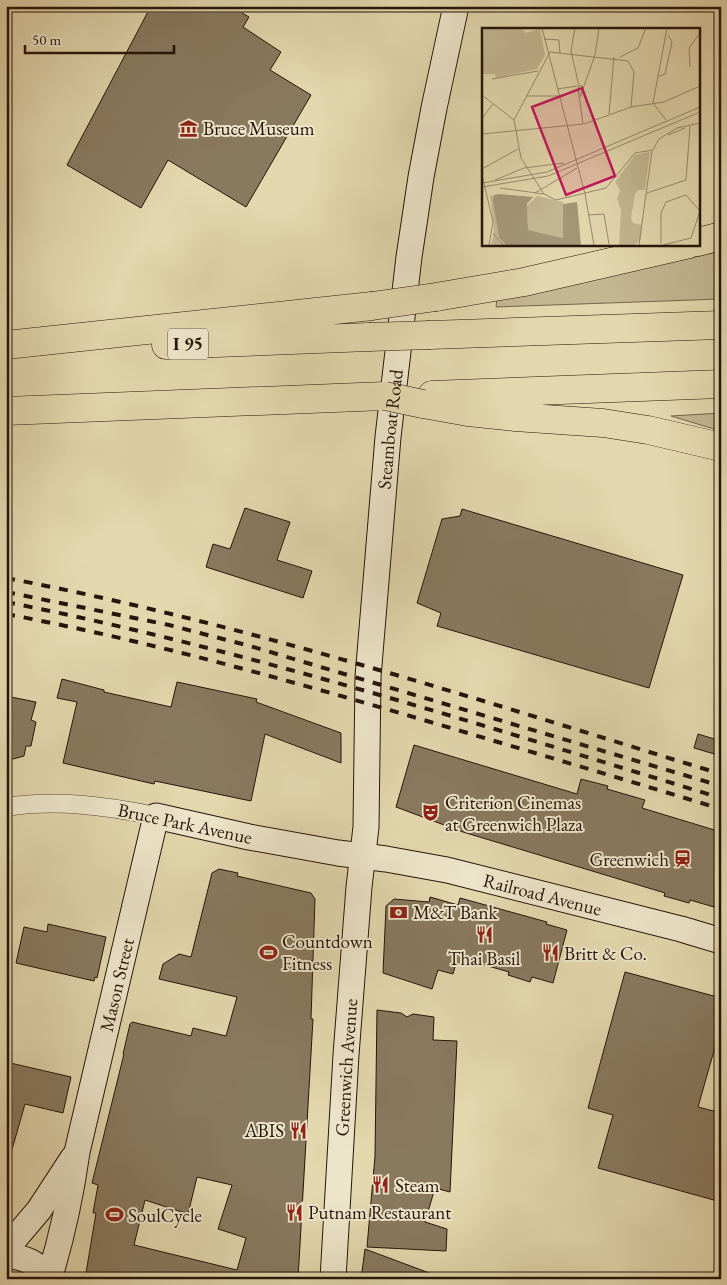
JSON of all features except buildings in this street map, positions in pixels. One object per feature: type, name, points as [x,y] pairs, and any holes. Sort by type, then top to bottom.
[{"type":"highway","points":[[700,241],[721,236]]},
{"type":"highway","points":[[6,345],[372,306],[436,297],[551,276],[685,245]]},
{"type":"highway","name":"I 95","points":[[6,351],[721,325]]},
{"type":"highway","points":[[6,411],[374,397],[423,399],[721,384]]},
{"type":"highway","points":[[423,399],[468,412],[603,423],[648,430],[721,447]]},
{"type":"main road","name":"Steamboat Road","points":[[362,856],[366,810],[368,677],[388,437],[409,257],[421,177],[456,6]]},
{"type":"main road","name":"Bruce Park Avenue","points":[[156,816],[249,837],[362,856]]},
{"type":"main road","name":"Mason Street","points":[[49,1279],[73,1184],[77,1152],[156,816]]},
{"type":"main road","name":"Railroad Avenue","points":[[362,856],[447,870],[681,929],[721,941]]},
{"type":"main road","name":"Greenwich Avenue","points":[[333,1279],[344,1083],[362,856]]},
{"type":"main road","name":"Mason Street","points":[[6,1249],[39,1210],[77,1152]]},
{"type":"main road","name":"Mason Street","points":[[6,1255],[24,1258],[41,1267],[49,1279]]},
{"type":"street","name":"Bruce Park Avenue","points":[[6,807],[31,803],[68,804],[156,816]]},
{"type":"shaded area","points":[[721,251],[721,299],[496,307],[497,300]]},
{"type":"shaded area","points":[[721,413],[721,431],[671,416]]},
{"type":"railway","points":[[6,578],[97,597],[277,641],[455,692],[721,774]]},
{"type":"railway","points":[[6,592],[169,625],[250,646],[721,786]]},
{"type":"railway","points":[[6,602],[97,621],[277,666],[455,717],[721,798]]},
{"type":"railway","points":[[6,614],[113,636],[270,676],[721,809]]},
{"type":"place","name":"Bruce Museum","points":[[189,128]]},
{"type":"place","name":"Criterion Cinemas at Greenwich Plaza","points":[[431,813]]},
{"type":"place","name":"Greenwich","points":[[683,859]]},
{"type":"place","name":"M&T Bank","points":[[399,912]]},
{"type":"place","name":"Thai Basil","points":[[484,935]]},
{"type":"place","name":"Countdown Fitness","points":[[268,952]]},
{"type":"place","name":"Britt & Co.","points":[[550,953]]},
{"type":"place","name":"ABIS","points":[[298,1130]]},
{"type":"place","name":"Steam","points":[[381,1185]]},
{"type":"place","name":"Putnam Restaurant","points":[[294,1212]]},
{"type":"place","name":"SoulCycle","points":[[114,1215]]}]
